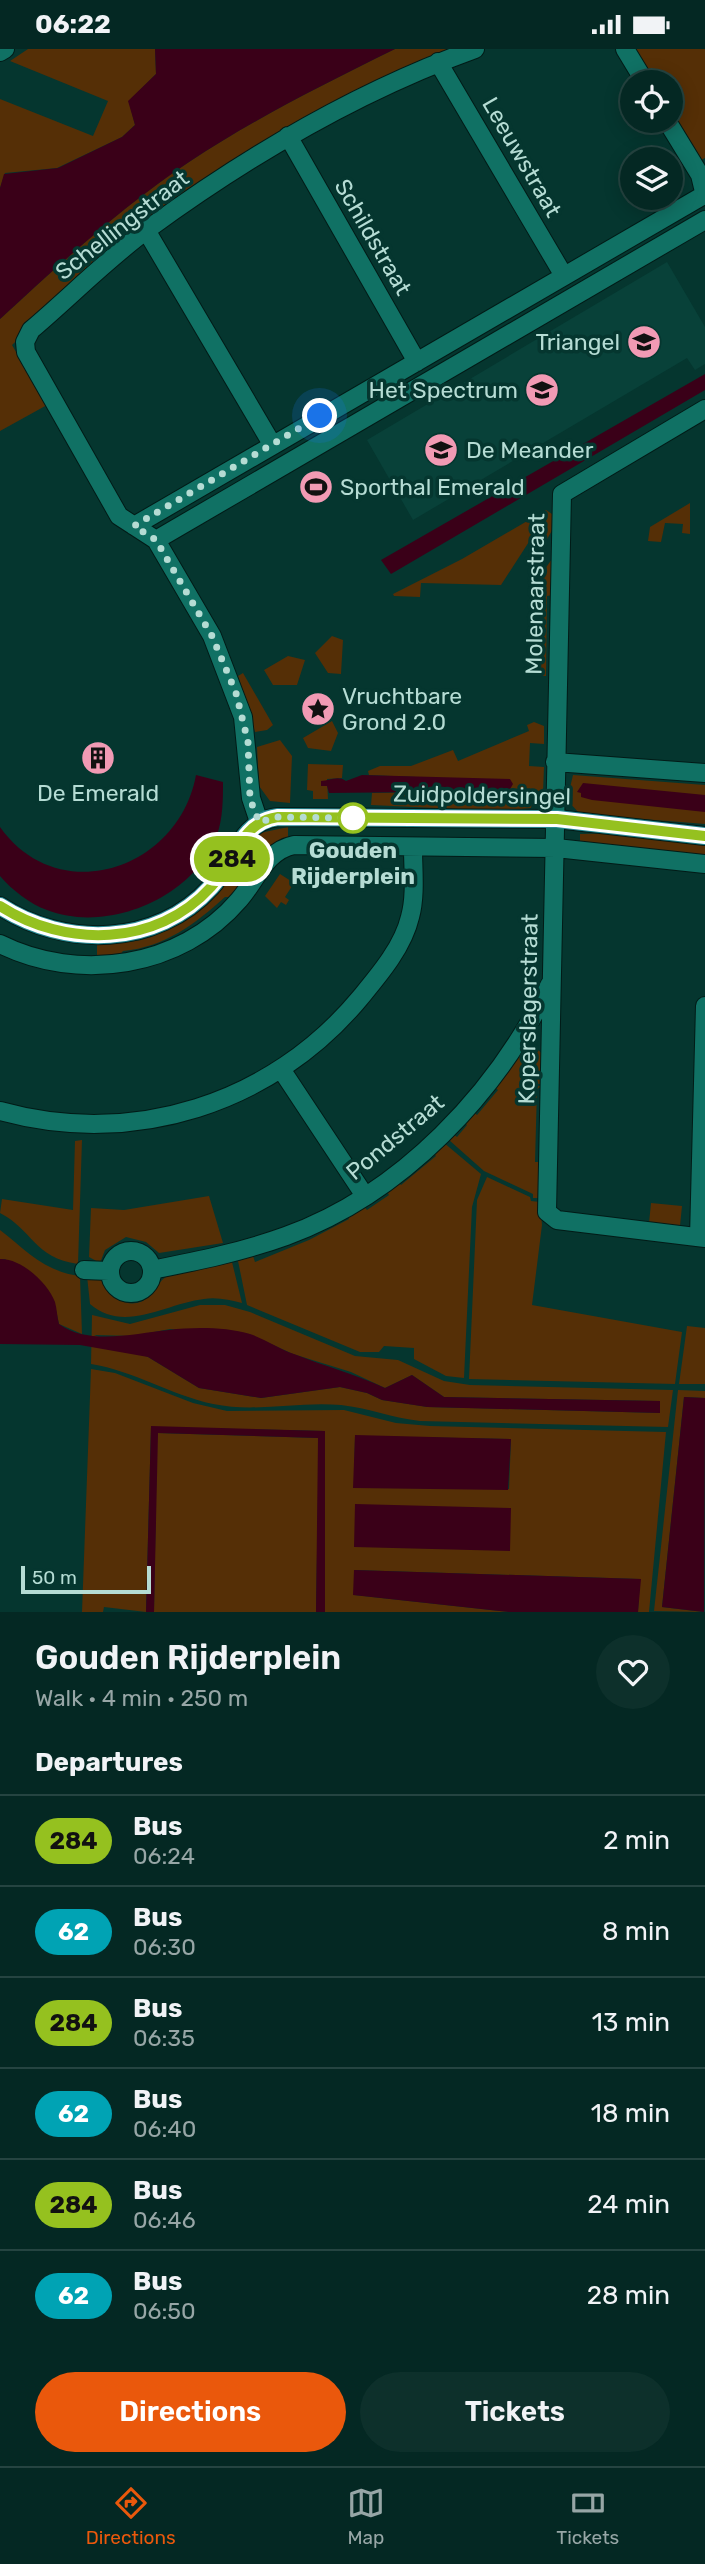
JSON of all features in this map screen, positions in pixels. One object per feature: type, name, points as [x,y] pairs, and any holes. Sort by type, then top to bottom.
[{"type":"street","points":[[0,52],[5,49]]},
{"type":"street","name":"Schellingstraat","points":[[156,540],[119,516],[24,347],[31,330],[146,230],[288,136],[438,62],[475,49]]},
{"type":"street","points":[[625,49],[638,70]]},
{"type":"street","name":"Leeuwstraat","points":[[438,62],[564,276]]},
{"type":"street","points":[[134,526],[271,444],[705,195],[699,175],[674,133]]},
{"type":"street","name":"Schildstraat","points":[[288,136],[417,362]]},
{"type":"street","points":[[0,906],[55,932],[111,936],[139,930],[190,907],[211,888],[229,865],[245,835],[259,822],[250,799],[248,742],[236,693],[212,636],[156,540],[705,220]]},
{"type":"street","points":[[146,230],[271,444]]},
{"type":"street","points":[[492,318],[503,337]]},
{"type":"street","points":[[345,403],[356,423]]},
{"type":"street","name":"Molenaarstraat","points":[[557,819],[555,762],[562,494],[705,409]]},
{"type":"street","name":"Zuidpoldersingel","points":[[555,762],[705,773]]},
{"type":"street","name":"Zuidpoldersingel","points":[[259,822],[297,817],[557,819],[705,836]]},
{"type":"street","name":"Koperslagerstraat","points":[[557,819],[547,1212],[557,1220],[702,1238]]},
{"type":"street","points":[[0,944],[22,955],[53,963],[91,966],[155,955],[207,930],[240,900],[275,853],[294,845],[556,848],[705,864]]},
{"type":"street","points":[[0,1111],[55,1121],[88,1123],[164,1118],[207,1107],[245,1090],[281,1069],[321,1040],[379,975],[397,947],[410,917],[413,848]]},
{"type":"street","name":"Pondstraat","points":[[152,1270],[233,1254],[289,1235],[365,1196],[414,1160],[466,1109],[521,1037],[553,977]]},
{"type":"street","points":[[702,1238],[705,1006]]},
{"type":"street","points":[[521,1037],[534,1038],[551,1053]]},
{"type":"street","points":[[281,1069],[365,1196]]},
{"type":"street","points":[[130,1251],[142,1254],[152,1270],[148,1285],[135,1293],[127,1293],[114,1285],[109,1271],[114,1259],[130,1251]]},
{"type":"street","points":[[84,1270],[109,1271]]},
{"type":"shaded area","points":[[28,49],[155,49],[156,74],[129,101],[135,125],[122,137],[57,168],[5,173],[0,188],[0,99],[93,136],[108,101],[10,61]]},
{"type":"shaded area","points":[[155,49],[395,49],[264,117],[189,162],[115,217],[0,319],[0,188],[4,174],[58,168],[122,137],[135,125],[128,101],[156,74]]},
{"type":"shaded area","points":[[395,49],[457,49],[335,104],[42,316],[12,345],[47,405],[0,431],[0,319],[115,217],[189,162],[264,117]]},
{"type":"shaded area","points":[[634,49],[705,49],[705,158],[699,161],[683,133],[683,70],[646,70]]},
{"type":"shaded area","points":[[667,262],[705,327],[705,364],[695,370],[687,358],[413,520],[367,440]]},
{"type":"shaded area","points":[[705,374],[705,390],[391,574],[381,560]]},
{"type":"shaded area","points":[[690,503],[690,534],[682,533],[683,524],[665,523],[661,542],[648,541],[650,527]]},
{"type":"shaded area","points":[[546,510],[555,516],[554,527],[546,541],[534,534],[501,585],[421,583],[420,597],[394,596],[393,594],[462,559]]},
{"type":"shaded area","points":[[552,559],[553,595],[547,596],[546,676],[542,676],[531,612],[544,590],[535,583]]},
{"type":"shaded area","points":[[332,636],[343,640],[341,674],[328,673],[315,653]]},
{"type":"shaded area","points":[[288,656],[305,660],[297,685],[273,685],[264,670]]},
{"type":"shaded area","points":[[243,673],[273,725],[267,730],[255,732],[238,676]]},
{"type":"shaded area","points":[[332,721],[338,733],[331,751],[308,748],[303,738]]},
{"type":"shaded area","points":[[534,722],[544,726],[544,744],[530,743],[529,766],[544,767],[543,792],[538,801],[532,802],[531,808],[501,811],[371,805],[372,793],[509,791],[416,777],[369,775],[368,771],[380,766],[411,766],[453,750],[458,761],[529,731],[527,725]]},
{"type":"shaded area","points":[[280,740],[292,756],[290,803],[270,801],[259,786],[257,747]]},
{"type":"shaded area","points":[[308,764],[343,765],[342,778],[327,779],[328,799],[313,799],[313,791],[307,790]]},
{"type":"shaded area","points":[[196,775],[223,782],[222,815],[217,835],[206,857],[190,876],[147,905],[96,917],[71,916],[34,904],[0,876],[0,827],[25,852],[53,867],[83,872],[114,867],[142,855],[166,834],[185,808]]},
{"type":"shaded area","points":[[362,775],[510,779],[513,784],[509,791],[329,793],[327,786],[321,786],[321,781],[337,778],[346,781]]},
{"type":"shaded area","points":[[573,775],[705,785],[705,824],[580,814],[567,800]]},
{"type":"shaded area","points":[[583,783],[705,795],[705,812],[592,800],[581,797],[581,793],[577,792]]},
{"type":"shaded area","points":[[288,827],[288,838],[269,846],[232,897],[225,897],[191,925],[152,945],[123,951],[119,956],[97,957],[97,944],[141,940],[179,924],[210,898],[260,833]]},
{"type":"shaded area","points":[[619,833],[705,843],[705,857],[580,843],[580,834]]},
{"type":"shaded area","points":[[280,874],[294,883],[285,897],[289,900],[286,905],[281,902],[277,908],[265,896]]},
{"type":"shaded area","points":[[524,1046],[535,1046],[542,1054],[543,1084],[536,1084],[536,1077],[529,1077],[529,1085],[542,1086],[537,1089],[535,1162],[541,1162],[541,1198],[533,1198],[533,1194],[484,1171],[449,1140],[453,1134],[457,1137],[467,1125],[464,1122],[472,1111],[477,1115],[498,1090],[493,1086]]},
{"type":"shaded area","points":[[82,1140],[78,1264],[52,1256],[0,1213],[2,1199],[73,1210],[75,1141]]},
{"type":"shaded area","points":[[443,1142],[481,1174],[472,1207],[464,1378],[446,1376],[414,1359],[414,1348],[384,1346],[379,1352],[360,1352],[247,1305],[238,1261],[253,1256],[255,1262],[309,1240],[349,1219],[347,1214],[363,1205],[367,1210],[389,1195],[386,1190],[397,1181],[401,1185],[436,1156],[433,1152]]},
{"type":"shaded area","points":[[487,1177],[530,1197],[531,1201],[540,1202],[542,1225],[532,1305],[682,1332],[675,1384],[469,1379],[477,1200]]},
{"type":"shaded area","points":[[209,1196],[223,1243],[159,1253],[146,1242],[126,1237],[105,1250],[100,1263],[89,1257],[91,1208],[124,1210]]},
{"type":"shaded area","points":[[651,1203],[682,1206],[680,1226],[649,1223]]},
{"type":"shaded area","points":[[0,1230],[46,1265],[80,1276],[82,1334],[59,1324],[54,1301],[5,1259],[0,1259]]},
{"type":"shaded area","points":[[0,1259],[16,1263],[33,1273],[55,1302],[59,1324],[84,1335],[112,1336],[188,1328],[231,1330],[256,1336],[288,1352],[385,1388],[412,1375],[444,1397],[660,1401],[660,1413],[427,1407],[382,1400],[367,1393],[340,1387],[261,1398],[199,1388],[148,1357],[80,1345],[0,1344]]},
{"type":"shaded area","points":[[232,1262],[242,1303],[204,1299],[131,1317],[103,1313],[90,1304],[87,1276],[99,1276],[114,1296],[127,1303],[134,1303],[150,1296],[162,1280],[175,1273]]},
{"type":"shaded area","points":[[200,1305],[225,1305],[250,1312],[355,1356],[398,1360],[444,1381],[470,1385],[673,1390],[668,1427],[420,1421],[341,1405],[245,1407],[213,1404],[107,1367],[91,1364],[92,1315],[130,1324]],"holes":[[[170,1329],[249,1334],[293,1354],[351,1372],[385,1388],[412,1375],[444,1397],[659,1401],[660,1413],[428,1407],[382,1400],[367,1393],[340,1387],[261,1398],[199,1388],[148,1357],[94,1335],[133,1336]]]},
{"type":"shaded area","points":[[687,1326],[705,1328],[705,1384],[679,1384]]},
{"type":"shaded area","points":[[91,1369],[115,1373],[193,1403],[227,1411],[344,1410],[396,1423],[430,1426],[666,1432],[649,1612],[638,1612],[640,1579],[354,1570],[354,1595],[509,1612],[325,1612],[325,1431],[151,1427],[146,1612],[104,1607],[103,1612],[82,1612]],"holes":[[[355,1436],[511,1439],[509,1489],[354,1487]]]},
{"type":"shaded area","points":[[678,1390],[705,1391],[705,1398],[684,1397],[662,1607],[703,1612],[654,1611]]},
{"type":"shaded area","points":[[684,1397],[705,1398],[704,1612],[662,1607]]},
{"type":"shaded area","points":[[151,1426],[325,1431],[325,1612],[316,1612],[318,1438],[158,1433],[154,1612],[146,1612]]},
{"type":"shaded area","points":[[157,1433],[319,1438],[316,1612],[154,1612]]},
{"type":"shaded area","points":[[355,1435],[511,1439],[508,1490],[353,1488]]},
{"type":"shaded area","points":[[355,1504],[511,1508],[510,1551],[354,1547]]},
{"type":"shaded area","points":[[354,1570],[641,1579],[638,1612],[509,1612],[353,1595]]},
{"type":"bus line","name":"284","points":[[0,906],[55,932],[111,936],[139,930],[190,907],[211,888],[229,865],[251,827],[269,818],[278,817],[557,819],[705,836]]},
{"type":"place","name":"Triangel","points":[[644,342]]},
{"type":"place","name":"Het Spectrum","points":[[542,390]]},
{"type":"place","name":"De Meander","points":[[441,450]]},
{"type":"place","name":"Sporthal Emerald","points":[[316,487]]},
{"type":"place","name":"Vruchtbare Grond 2.0","points":[[318,709]]},
{"type":"place","name":"De Emerald","points":[[98,758]]},
{"type":"place","name":"Gouden Rijderplein","points":[[353,818]]},
{"type":"route","points":[[320,416],[134,526],[156,540],[212,636],[243,716],[248,742],[250,799],[259,822],[278,817],[353,818]]}]
